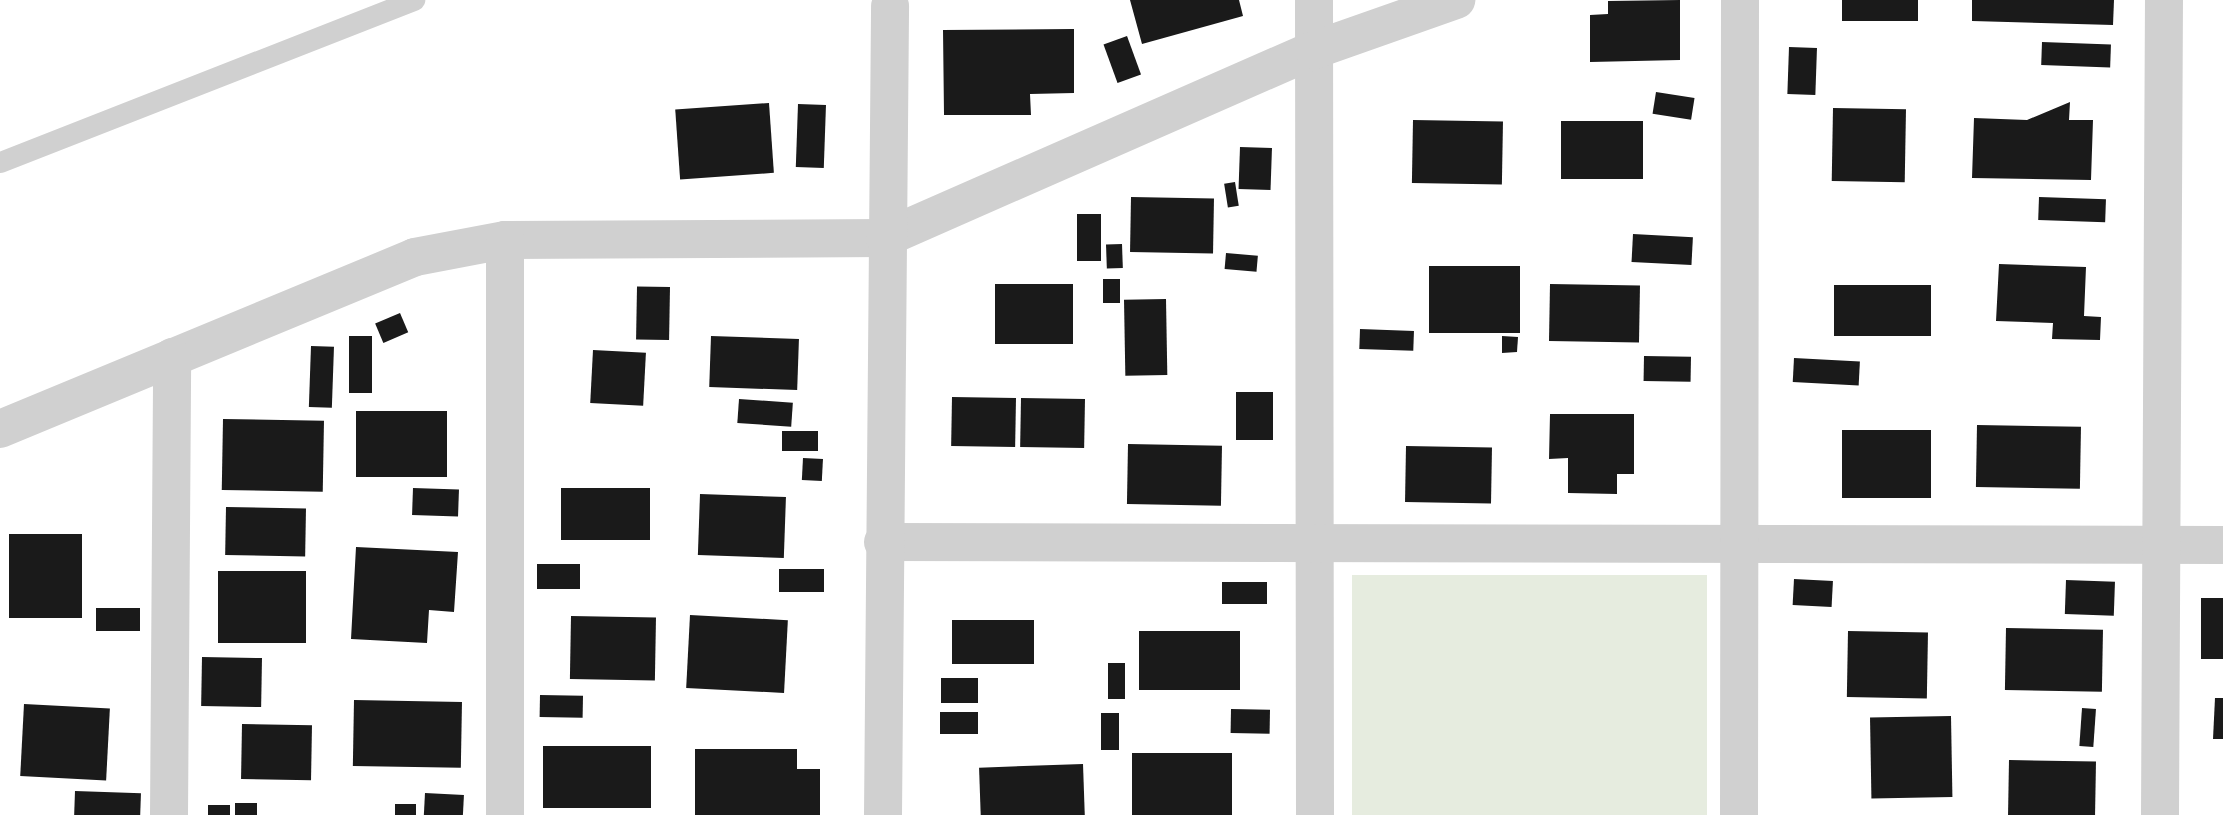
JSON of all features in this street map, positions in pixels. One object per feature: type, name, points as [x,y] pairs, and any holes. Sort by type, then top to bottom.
[{"type":"street","points":[[1314,0],[1317,542],[1315,815]]},
{"type":"street","points":[[0,429],[415,257],[505,240],[885,238],[1314,50],[1456,0]]},
{"type":"street","points":[[1739,815],[1741,0]]},
{"type":"street","points":[[2160,815],[2164,0]]},
{"type":"street","points":[[883,815],[885,238],[890,6]]},
{"type":"street","points":[[505,240],[505,815]]},
{"type":"street","points":[[169,815],[173,356]]},
{"type":"street","points":[[883,541],[2223,545]]},
{"type":"lane","points":[[0,162],[414,0]]},
{"type":"shaded area","points":[[1352,575],[1707,575],[1707,815],[1352,815]]},
{"type":"building","points":[[1130,0],[1239,0],[1243,16],[1142,44]]},
{"type":"building","points":[[1680,0],[1680,60],[1590,62],[1590,15],[1608,14],[1608,1]]},
{"type":"building","points":[[1842,0],[1918,0],[1918,21],[1842,21]]},
{"type":"building","points":[[1972,0],[2114,0],[2113,25],[1972,21]]},
{"type":"building","points":[[1074,29],[1074,93],[1030,94],[1031,115],[944,115],[943,30]]},
{"type":"building","points":[[1127,36],[1141,75],[1118,83],[1104,45]]},
{"type":"building","points":[[2042,42],[2111,44],[2110,67],[2041,65]]},
{"type":"building","points":[[1789,47],[1817,48],[1815,95],[1787,94]]},
{"type":"building","points":[[1656,92],[1695,98],[1691,120],[1653,114]]},
{"type":"building","points":[[2070,102],[2069,120],[2093,120],[2091,180],[1972,178],[1974,118],[2027,120]]},
{"type":"building","points":[[769,103],[774,173],[680,179],[675,110]]},
{"type":"building","points":[[798,104],[826,105],[824,168],[796,167]]},
{"type":"building","points":[[1833,108],[1906,109],[1905,182],[1832,181]]},
{"type":"building","points":[[1413,120],[1503,122],[1502,185],[1412,183]]},
{"type":"building","points":[[1561,121],[1643,121],[1643,179],[1561,179]]},
{"type":"building","points":[[1240,147],[1272,148],[1271,190],[1239,189]]},
{"type":"building","points":[[1235,182],[1239,206],[1228,207],[1224,184]]},
{"type":"building","points":[[1131,197],[1214,198],[1213,253],[1130,252]]},
{"type":"building","points":[[2039,197],[2106,199],[2105,222],[2038,220]]},
{"type":"building","points":[[1077,214],[1101,214],[1101,261],[1077,261]]},
{"type":"building","points":[[1633,234],[1693,237],[1691,265],[1632,262]]},
{"type":"building","points":[[1122,244],[1123,268],[1107,269],[1106,245]]},
{"type":"building","points":[[1226,253],[1258,256],[1256,272],[1225,269]]},
{"type":"building","points":[[1999,264],[2086,267],[2084,316],[2101,317],[2100,340],[2052,339],[2053,323],[1996,321]]},
{"type":"building","points":[[1429,266],[1520,266],[1520,333],[1429,333]]},
{"type":"building","points":[[1103,279],[1120,279],[1120,303],[1103,303]]},
{"type":"building","points":[[995,284],[1073,284],[1073,344],[995,344]]},
{"type":"building","points":[[1550,284],[1640,286],[1639,343],[1549,341]]},
{"type":"building","points":[[1834,285],[1931,285],[1931,336],[1834,336]]},
{"type":"building","points":[[637,286],[670,287],[669,340],[636,339]]},
{"type":"building","points":[[1166,299],[1167,375],[1125,376],[1124,300]]},
{"type":"building","points":[[400,313],[408,332],[383,343],[375,324]]},
{"type":"building","points":[[1360,329],[1414,331],[1413,351],[1359,349]]},
{"type":"building","points":[[349,336],[372,336],[372,393],[349,393]]},
{"type":"building","points":[[711,336],[799,339],[797,390],[709,387]]},
{"type":"building","points":[[1502,336],[1518,337],[1517,352],[1502,353]]},
{"type":"building","points":[[311,346],[334,347],[332,408],[309,407]]},
{"type":"building","points":[[593,350],[646,353],[643,406],[590,403]]},
{"type":"building","points":[[1644,356],[1691,357],[1691,382],[1644,381]]},
{"type":"building","points":[[1794,358],[1860,361],[1859,385],[1793,382]]},
{"type":"building","points":[[1236,392],[1273,392],[1273,440],[1236,440]]},
{"type":"building","points":[[952,397],[1016,398],[1015,447],[951,446]]},
{"type":"building","points":[[1021,398],[1085,399],[1084,448],[1020,447]]},
{"type":"building","points":[[739,399],[793,403],[791,427],[737,423]]},
{"type":"building","points":[[356,411],[447,411],[447,477],[356,477]]},
{"type":"building","points":[[1550,414],[1634,414],[1634,474],[1617,474],[1617,494],[1568,493],[1568,458],[1549,459]]},
{"type":"building","points":[[223,419],[324,421],[323,492],[222,490]]},
{"type":"building","points":[[1977,425],[2081,427],[2080,489],[1976,487]]},
{"type":"building","points":[[1842,430],[1931,430],[1931,498],[1842,498]]},
{"type":"building","points":[[782,431],[818,431],[818,451],[782,451]]},
{"type":"building","points":[[1128,444],[1222,446],[1221,506],[1127,504]]},
{"type":"building","points":[[1406,446],[1492,448],[1491,503],[1405,502]]},
{"type":"building","points":[[803,458],[823,459],[822,481],[802,480]]},
{"type":"building","points":[[413,488],[459,490],[458,517],[412,515]]},
{"type":"building","points":[[561,488],[650,488],[650,540],[561,540]]},
{"type":"building","points":[[700,494],[786,497],[784,558],[698,555]]},
{"type":"building","points":[[226,507],[306,508],[305,556],[225,555]]},
{"type":"building","points":[[9,534],[82,534],[82,618],[9,618]]},
{"type":"building","points":[[356,547],[458,552],[454,612],[429,610],[427,643],[351,639]]},
{"type":"building","points":[[537,564],[580,564],[580,589],[537,589]]},
{"type":"building","points":[[779,569],[824,569],[824,592],[779,592]]},
{"type":"building","points":[[218,571],[306,571],[306,643],[218,643]]},
{"type":"building","points":[[1794,579],[1833,581],[1832,607],[1793,605]]},
{"type":"building","points":[[2066,580],[2115,582],[2114,616],[2065,614]]},
{"type":"building","points":[[1222,582],[1267,582],[1267,604],[1222,604]]},
{"type":"building","points":[[2201,598],[2223,598],[2223,659],[2201,659]]},
{"type":"building","points":[[96,608],[140,608],[140,631],[96,631]]},
{"type":"building","points":[[690,615],[788,620],[784,693],[686,688]]},
{"type":"building","points":[[571,616],[656,617],[655,680],[570,679]]},
{"type":"building","points":[[952,620],[1034,620],[1034,664],[952,664]]},
{"type":"building","points":[[2006,628],[2103,630],[2102,692],[2005,690]]},
{"type":"building","points":[[1139,631],[1240,631],[1240,690],[1139,690]]},
{"type":"building","points":[[1848,631],[1928,632],[1927,698],[1847,697]]},
{"type":"building","points":[[202,657],[262,658],[261,707],[201,706]]},
{"type":"building","points":[[1108,663],[1125,663],[1125,699],[1108,699]]},
{"type":"building","points":[[941,678],[978,678],[978,703],[941,703]]},
{"type":"building","points":[[540,695],[583,696],[583,718],[540,717]]},
{"type":"building","points":[[2215,698],[2223,698],[2223,739],[2213,739]]},
{"type":"building","points":[[354,700],[462,702],[461,768],[353,766]]},
{"type":"building","points":[[24,704],[110,709],[106,780],[20,776]]},
{"type":"building","points":[[2082,708],[2096,709],[2093,747],[2079,746]]},
{"type":"building","points":[[1231,709],[1270,710],[1270,734],[1231,733]]},
{"type":"building","points":[[940,712],[978,712],[978,734],[940,734]]},
{"type":"building","points":[[1101,713],[1119,713],[1119,750],[1101,750]]},
{"type":"building","points":[[1951,716],[1952,797],[1871,798],[1870,717]]},
{"type":"building","points":[[242,724],[312,725],[311,780],[241,779]]},
{"type":"building","points":[[543,746],[651,746],[651,808],[543,808]]},
{"type":"building","points":[[695,749],[797,749],[797,769],[820,769],[820,815],[695,815]]},
{"type":"building","points":[[1132,753],[1232,753],[1232,815],[1132,815]]},
{"type":"building","points":[[2009,760],[2096,762],[2095,815],[2008,815]]},
{"type":"building","points":[[1083,764],[1085,815],[981,815],[979,768]]},
{"type":"building","points":[[75,791],[141,793],[140,815],[74,815]]},
{"type":"building","points":[[425,793],[464,795],[463,815],[424,815]]},
{"type":"building","points":[[235,803],[257,803],[257,815],[235,815]]},
{"type":"building","points":[[395,804],[416,804],[416,815],[395,815]]},
{"type":"building","points":[[208,805],[230,805],[230,815],[208,815]]}]
